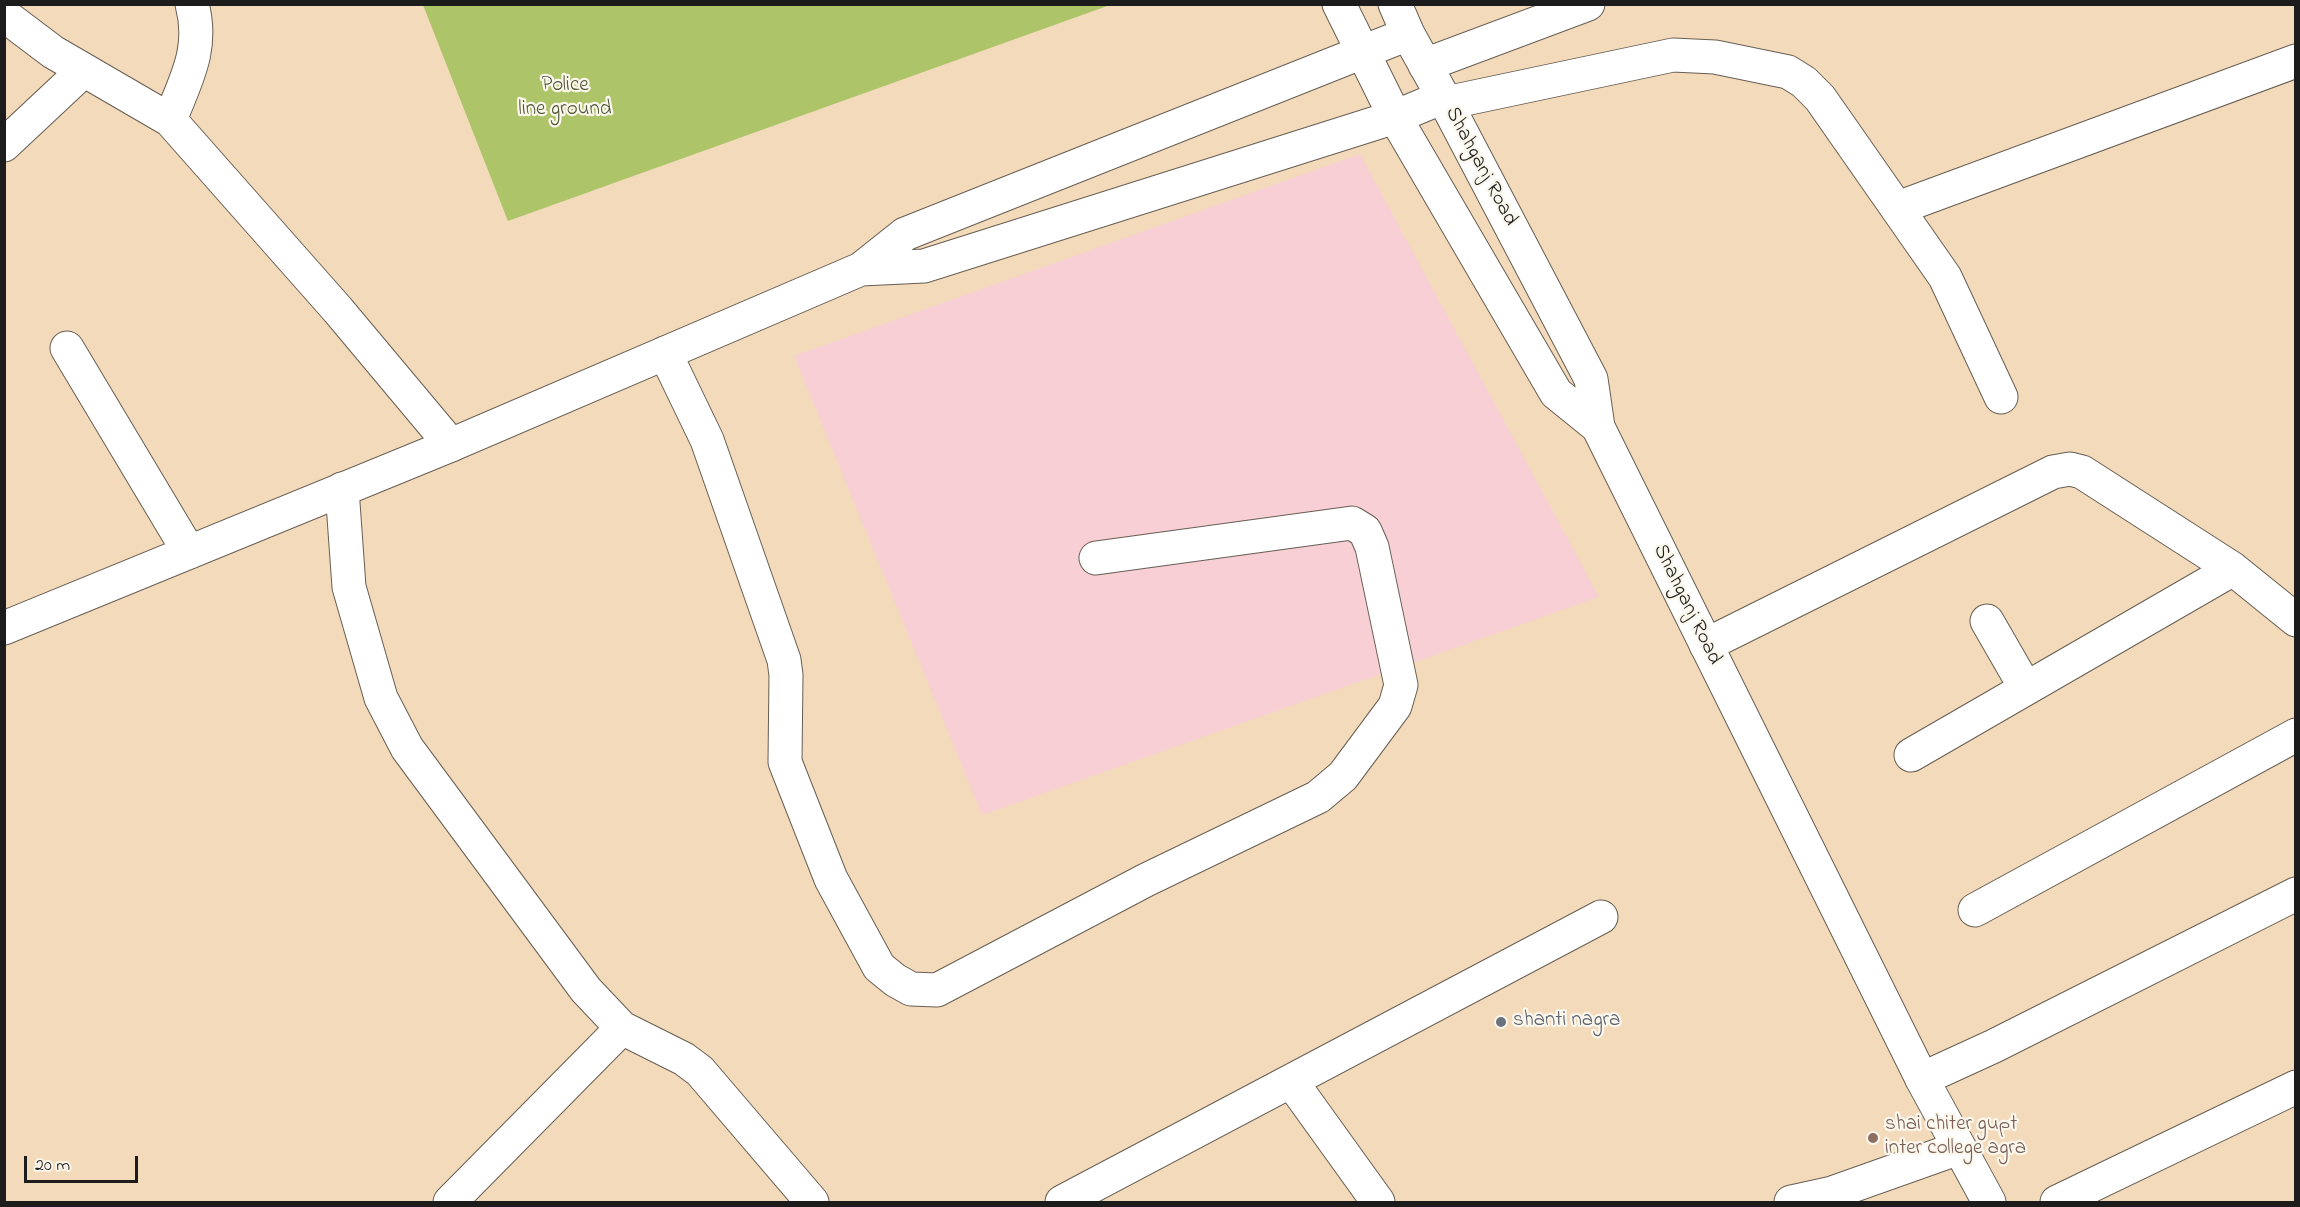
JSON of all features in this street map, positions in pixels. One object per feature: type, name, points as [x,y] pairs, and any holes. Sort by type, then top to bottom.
[{"type":"street","points":[[170,120],[192,65],[196,46],[195,15],[192,4]]},
{"type":"street","points":[[1339,4],[1395,117],[1556,393],[1598,427]]},
{"type":"street","name":"Shahganj Road","points":[[1395,4],[1408,34],[1591,379],[1598,427],[1922,1079],[1989,1203]]},
{"type":"street","points":[[1425,65],[1588,4]]},
{"type":"street","points":[[4,15],[53,52],[83,71],[170,120],[338,310],[451,445]]},
{"type":"street","points":[[4,628],[451,445],[861,269],[905,234],[1363,54],[1408,34]]},
{"type":"street","points":[[861,269],[924,267],[1445,100],[1673,55],[1714,57],[1788,72],[1804,82],[1820,98],[1945,277],[2001,397]]},
{"type":"street","points":[[1898,208],[2295,61]]},
{"type":"street","points":[[4,145],[83,71]]},
{"type":"street","points":[[67,348],[189,552]]},
{"type":"street","points":[[665,353],[707,440],[784,660],[786,675],[785,762],[793,783],[831,879],[879,967],[911,989],[937,990],[1146,880],[1318,797],[1344,776],[1395,706],[1401,685],[1372,547],[1365,531],[1352,523],[1096,558]]},
{"type":"street","points":[[1706,645],[2061,469],[2082,472],[2233,569],[2295,620]]},
{"type":"street","points":[[342,489],[349,586],[381,698],[407,748],[586,990],[622,1028],[684,1059],[700,1071],[812,1203]]},
{"type":"street","points":[[1911,755],[2025,687],[2233,569]]},
{"type":"street","points":[[1987,621],[2025,687]]},
{"type":"street","points":[[1975,910],[2295,735]]},
{"type":"street","points":[[1922,1079],[1994,1046],[2295,894]]},
{"type":"street","points":[[1062,1203],[1601,917]]},
{"type":"street","points":[[450,1203],[622,1028]]},
{"type":"street","points":[[1291,1081],[1378,1203]]},
{"type":"street","points":[[2057,1203],[2295,1087]]},
{"type":"street","points":[[1791,1203],[1832,1193],[1959,1148]]},
{"type":"shaded area","points":[[1360,154],[1599,597],[982,815],[794,356]]},
{"type":"green space","name":"Police line ground","points":[[423,5],[1110,5],[508,221]]},
{"type":"place","name":"shanti nagra","points":[[1501,1022]]},
{"type":"place","name":"shai chiter gupt inter college agra","points":[[1873,1138]]}]
